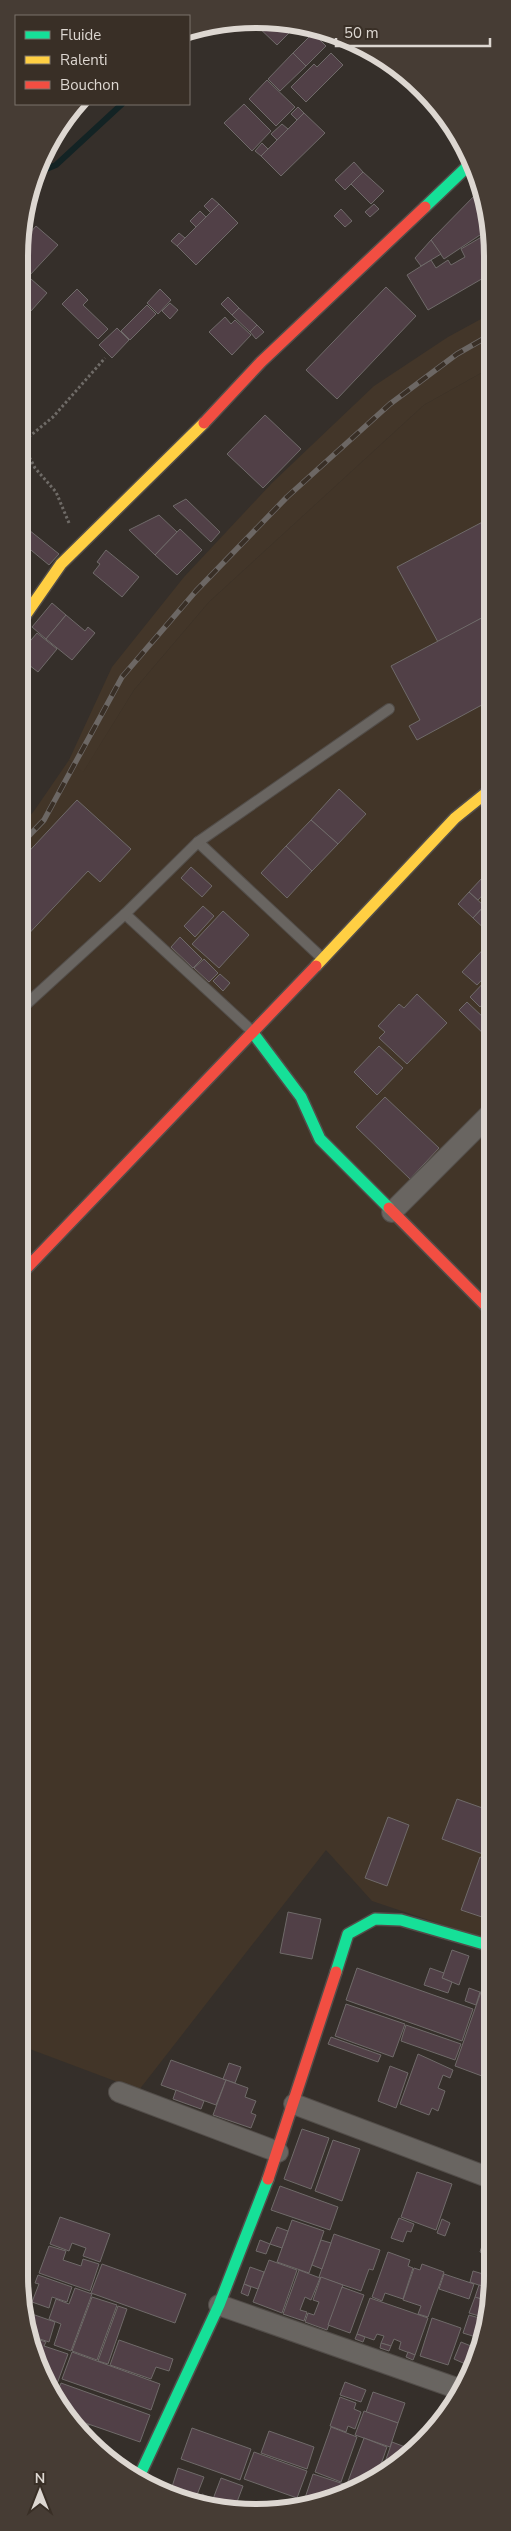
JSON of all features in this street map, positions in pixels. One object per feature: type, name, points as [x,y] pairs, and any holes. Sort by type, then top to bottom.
[{"type":"street","points":[[28,612],[62,564],[182,446],[260,362],[353,277],[466,168]]},
{"type":"street","points":[[28,1267],[253,1033],[455,818],[484,795]]},
{"type":"street","points":[[253,1033],[301,1097],[320,1139],[484,1304]]},
{"type":"street","points":[[392,1212],[484,1120]]},
{"type":"street","points":[[141,2473],[219,2305],[278,2152],[348,1934],[375,1919],[401,1920],[484,1944]]},
{"type":"street","points":[[119,2092],[278,2152]]},
{"type":"street","points":[[294,2104],[484,2176]]},
{"type":"street","points":[[219,2305],[454,2387]]},
{"type":"lane","points":[[28,1003],[124,914],[198,842],[389,709]]},
{"type":"lane","points":[[198,842],[323,959]]},
{"type":"lane","points":[[124,914],[253,1033]]},
{"type":"path","points":[[28,440],[53,417],[104,358]]},
{"type":"path","points":[[28,455],[35,468],[56,492],[78,548]]},
{"type":"shaded area","points":[[484,317],[484,371],[424,405],[209,602],[134,690],[83,773],[69,760],[112,667],[184,577],[272,483],[374,386],[448,337]]},
{"type":"shaded area","points":[[484,371],[484,1939],[372,1901],[326,1850],[139,2090],[28,2048],[28,818],[69,760],[83,772],[134,690],[209,602],[424,405]]},
{"type":"building","points":[[259,28],[292,30],[277,45]]},
{"type":"building","points":[[312,34],[315,35],[326,46],[306,66],[293,53]]},
{"type":"building","points":[[293,53],[306,66],[280,91],[268,79]]},
{"type":"building","points":[[331,53],[343,65],[306,102],[291,87],[314,64],[317,67]]},
{"type":"building","points":[[267,80],[295,107],[276,126],[249,99]]},
{"type":"building","points":[[244,104],[271,131],[252,151],[224,123]]},
{"type":"building","points":[[298,107],[304,113],[297,120],[291,114]]},
{"type":"building","points":[[304,113],[325,133],[281,176],[261,156]]},
{"type":"building","points":[[282,124],[288,129],[277,140],[271,134]]},
{"type":"building","points":[[262,143],[268,149],[261,156],[255,151]]},
{"type":"building","points":[[354,162],[363,172],[345,190],[335,180]]},
{"type":"building","points":[[363,172],[384,191],[371,204],[351,184]]},
{"type":"building","points":[[475,195],[482,233],[444,259],[431,240]]},
{"type":"building","points":[[212,198],[219,204],[211,213],[204,206]]},
{"type":"building","points":[[219,204],[238,223],[196,265],[177,246]]},
{"type":"building","points":[[374,204],[379,209],[370,217],[365,212]]},
{"type":"building","points":[[341,209],[352,221],[345,227],[334,216]]},
{"type":"building","points":[[200,211],[206,217],[196,227],[190,221]]},
{"type":"building","points":[[36,226],[58,245],[29,276],[28,275],[28,235]]},
{"type":"building","points":[[179,233],[185,238],[177,246],[171,241]]},
{"type":"building","points":[[483,236],[484,278],[428,310],[407,275],[431,260],[436,268],[448,260],[451,265],[465,257],[461,249]]},
{"type":"building","points":[[431,240],[441,254],[421,266],[415,258]]},
{"type":"building","points":[[31,279],[47,293],[31,311],[28,308],[28,282]]},
{"type":"building","points":[[386,287],[416,316],[337,399],[306,370]]},
{"type":"building","points":[[77,289],[88,300],[83,305],[108,329],[98,339],[62,304]]},
{"type":"building","points":[[160,289],[171,300],[158,314],[147,303]]},
{"type":"building","points":[[228,297],[239,308],[232,315],[221,304]]},
{"type":"building","points":[[170,303],[178,310],[170,319],[162,311]]},
{"type":"building","points":[[147,305],[156,314],[130,340],[121,331]]},
{"type":"building","points":[[239,308],[257,325],[250,332],[232,315]]},
{"type":"building","points":[[225,317],[231,324],[235,320],[251,335],[232,355],[209,332]]},
{"type":"building","points":[[257,325],[264,332],[256,339],[250,332]]},
{"type":"building","points":[[117,328],[129,340],[112,358],[99,345]]},
{"type":"building","points":[[265,415],[301,449],[263,488],[227,454]]},
{"type":"building","points":[[186,499],[220,532],[211,542],[173,506]]},
{"type":"building","points":[[159,515],[177,532],[155,555],[129,530]]},
{"type":"building","points":[[484,521],[484,617],[438,642],[397,567]]},
{"type":"building","points":[[180,529],[202,550],[177,575],[155,555]]},
{"type":"building","points":[[29,530],[59,554],[49,565],[28,548]]},
{"type":"building","points":[[106,550],[139,577],[122,597],[93,573],[100,564],[97,562]]},
{"type":"building","points":[[52,603],[66,615],[46,639],[32,627]]},
{"type":"building","points":[[66,615],[85,631],[88,627],[95,633],[72,660],[46,639]]},
{"type":"building","points":[[484,617],[484,704],[417,740],[409,726],[420,720],[391,666]]},
{"type":"building","points":[[37,633],[57,649],[38,672],[28,664],[28,644]]},
{"type":"building","points":[[339,789],[366,814],[338,844],[311,820]]},
{"type":"building","points":[[77,800],[131,849],[100,882],[88,871],[28,935],[28,852]]},
{"type":"building","points":[[311,820],[338,844],[312,871],[286,846]]},
{"type":"building","points":[[286,846],[312,871],[287,898],[261,873]]},
{"type":"building","points":[[191,867],[212,886],[202,897],[181,878]]},
{"type":"building","points":[[483,877],[484,894],[478,900],[469,892]]},
{"type":"building","points":[[469,892],[484,906],[473,918],[458,904]]},
{"type":"building","points":[[203,906],[214,916],[195,937],[184,926]]},
{"type":"building","points":[[484,906],[484,928],[473,918]]},
{"type":"building","points":[[223,911],[249,935],[219,968],[192,944]]},
{"type":"building","points":[[180,937],[202,959],[193,968],[171,947]]},
{"type":"building","points":[[484,948],[484,978],[477,985],[462,972]]},
{"type":"building","points":[[204,959],[218,973],[209,982],[194,968]]},
{"type":"building","points":[[220,974],[230,983],[223,991],[213,981]]},
{"type":"building","points":[[484,982],[484,1003],[480,1007],[470,997]]},
{"type":"building","points":[[417,994],[447,1023],[407,1064],[379,1038],[385,1032],[378,1026],[399,1004],[404,1008]]},
{"type":"building","points":[[467,1002],[484,1018],[484,1034],[459,1010]]},
{"type":"building","points":[[379,1046],[403,1068],[377,1095],[354,1072]]},
{"type":"building","points":[[385,1097],[439,1148],[410,1179],[356,1127]]},
{"type":"building","points":[[457,1799],[484,1809],[484,1854],[442,1839]]},
{"type":"building","points":[[388,1817],[409,1825],[387,1886],[365,1878]]},
{"type":"building","points":[[480,1857],[484,1858],[484,1912],[482,1917],[461,1910]]},
{"type":"building","points":[[288,1912],[321,1919],[312,1959],[280,1953]]},
{"type":"building","points":[[452,1950],[469,1956],[459,1985],[442,1978]]},
{"type":"building","points":[[357,1968],[473,2009],[462,2041],[346,2000]]},
{"type":"building","points":[[430,1968],[444,1973],[442,1978],[452,1982],[448,1993],[424,1985]]},
{"type":"building","points":[[484,1983],[484,2077],[455,2066]]},
{"type":"building","points":[[469,1988],[480,1992],[476,2005],[465,2001]]},
{"type":"building","points":[[346,2004],[405,2024],[393,2057],[335,2036]]},
{"type":"building","points":[[406,2025],[461,2044],[455,2060],[401,2041]]},
{"type":"building","points":[[331,2037],[381,2055],[378,2062],[328,2044]]},
{"type":"building","points":[[418,2054],[453,2070],[450,2078],[443,2075],[438,2088],[445,2091],[438,2111],[432,2108],[429,2115],[400,2104]]},
{"type":"building","points":[[171,2060],[226,2080],[216,2105],[161,2085]]},
{"type":"building","points":[[229,2063],[241,2067],[235,2083],[223,2079]]},
{"type":"building","points":[[390,2066],[408,2073],[396,2108],[378,2101]]},
{"type":"building","points":[[226,2080],[248,2088],[245,2097],[256,2101],[251,2113],[256,2115],[251,2128],[213,2115]]},
{"type":"building","points":[[176,2090],[204,2101],[201,2109],[173,2099]]},
{"type":"building","points":[[302,2129],[329,2138],[311,2189],[284,2179]]},
{"type":"building","points":[[333,2140],[360,2149],[342,2201],[315,2191]]},
{"type":"building","points":[[417,2172],[452,2184],[436,2230],[401,2217]]},
{"type":"building","points":[[280,2186],[338,2207],[330,2230],[271,2210]]},
{"type":"building","points":[[60,2217],[110,2234],[100,2262],[83,2256],[86,2248],[72,2243],[69,2251],[50,2244]]},
{"type":"building","points":[[399,2218],[414,2224],[411,2232],[407,2231],[403,2242],[391,2238]]},
{"type":"building","points":[[442,2219],[450,2223],[445,2236],[437,2233]]},
{"type":"building","points":[[292,2220],[324,2231],[309,2273],[277,2262]]},
{"type":"building","points":[[277,2227],[288,2231],[282,2248],[270,2244]]},
{"type":"building","points":[[334,2234],[380,2250],[373,2270],[369,2269],[361,2291],[319,2277]]},
{"type":"building","points":[[260,2240],[270,2244],[266,2254],[256,2251]]},
{"type":"building","points":[[321,2240],[331,2243],[322,2269],[312,2265]]},
{"type":"building","points":[[484,2240],[484,2254],[480,2252]]},
{"type":"building","points":[[49,2246],[66,2251],[63,2260],[81,2266],[83,2259],[99,2264],[90,2291],[39,2273]]},
{"type":"building","points":[[388,2252],[410,2260],[408,2266],[413,2268],[403,2299],[385,2293],[382,2301],[372,2297]]},
{"type":"building","points":[[269,2260],[297,2270],[282,2313],[253,2302]]},
{"type":"building","points":[[102,2264],[186,2294],[175,2323],[91,2293]]},
{"type":"building","points":[[422,2264],[444,2272],[428,2317],[418,2314],[421,2306],[403,2300],[414,2268],[420,2270]]},
{"type":"building","points":[[250,2267],[264,2272],[258,2289],[244,2284]]},
{"type":"building","points":[[299,2270],[320,2278],[311,2300],[305,2297],[300,2310],[307,2312],[304,2321],[283,2314]]},
{"type":"building","points":[[473,2271],[484,2274],[483,2287],[470,2282]]},
{"type":"building","points":[[444,2274],[474,2284],[469,2299],[439,2289]]},
{"type":"building","points":[[38,2275],[72,2287],[67,2302],[52,2297],[49,2308],[32,2302],[39,2284],[35,2283]]},
{"type":"building","points":[[321,2277],[343,2285],[327,2330],[305,2322],[308,2313],[314,2315],[319,2302],[313,2300]]},
{"type":"building","points":[[244,2284],[251,2287],[248,2296],[241,2293]]},
{"type":"building","points":[[479,2285],[483,2287],[482,2299],[475,2297]]},
{"type":"building","points":[[342,2287],[364,2295],[350,2333],[328,2325]]},
{"type":"building","points":[[75,2288],[92,2294],[71,2351],[54,2345],[61,2324],[49,2319],[56,2299],[69,2304]]},
{"type":"building","points":[[92,2297],[117,2305],[97,2360],[72,2351]]},
{"type":"building","points":[[475,2297],[482,2299],[480,2316],[469,2313]]},
{"type":"building","points":[[370,2298],[428,2318],[415,2355],[399,2349],[401,2342],[394,2339],[391,2346],[381,2343],[384,2336],[377,2334],[374,2340],[357,2334]]},
{"type":"building","points":[[118,2306],[127,2309],[108,2364],[98,2361]]},
{"type":"building","points":[[31,2314],[55,2322],[49,2342],[36,2338]]},
{"type":"building","points":[[469,2315],[479,2318],[475,2337],[463,2333]]},
{"type":"building","points":[[432,2318],[461,2328],[448,2365],[420,2356]]},
{"type":"building","points":[[357,2334],[365,2337],[363,2342],[355,2339]]},
{"type":"building","points":[[36,2339],[46,2342],[44,2346],[68,2354],[56,2386]]},
{"type":"building","points":[[119,2340],[173,2359],[169,2371],[156,2367],[151,2379],[110,2365]]},
{"type":"building","points":[[461,2342],[472,2346],[466,2364],[454,2359]]},
{"type":"building","points":[[381,2343],[391,2346],[389,2351],[380,2348]]},
{"type":"building","points":[[72,2352],[160,2384],[151,2410],[62,2379]]},
{"type":"building","points":[[408,2352],[415,2355],[413,2360],[406,2357]]},
{"type":"building","points":[[345,2382],[366,2390],[361,2402],[340,2395]]},
{"type":"building","points":[[61,2383],[150,2415],[140,2442],[80,2421],[58,2390]]},
{"type":"building","points":[[373,2392],[405,2403],[398,2423],[366,2412]]},
{"type":"building","points":[[340,2397],[356,2403],[354,2409],[361,2412],[355,2429],[348,2426],[346,2432],[330,2426]]},
{"type":"building","points":[[364,2411],[398,2423],[390,2447],[355,2435]]},
{"type":"building","points":[[81,2422],[89,2425],[88,2430]]},
{"type":"building","points":[[331,2427],[357,2437],[341,2482],[315,2472]]},
{"type":"building","points":[[192,2428],[251,2449],[240,2480],[181,2459]]},
{"type":"building","points":[[269,2431],[314,2447],[307,2469],[261,2453]]},
{"type":"building","points":[[364,2438],[387,2447],[380,2466],[347,2484]]},
{"type":"building","points":[[392,2442],[406,2447],[394,2456],[385,2463]]},
{"type":"building","points":[[254,2452],[307,2471],[297,2498],[244,2479]]},
{"type":"building","points":[[178,2468],[204,2477],[197,2496],[172,2487]]},
{"type":"building","points":[[313,2474],[346,2485],[315,2496],[305,2498]]},
{"type":"building","points":[[221,2478],[243,2486],[237,2503],[226,2502],[201,2497],[202,2494],[213,2499]]},
{"type":"waterway","points":[[44,170],[56,165],[121,105]]},
{"type":"railway","points":[[28,837],[44,820],[122,677],[196,591],[287,497],[390,404],[457,354],[484,339]]},
{"type":"traffic: fast","points":[[425,207],[466,168]]},
{"type":"traffic: fast","points":[[253,1033],[301,1097],[320,1139],[389,1208]]},
{"type":"traffic: fast","points":[[336,1972],[348,1934],[375,1919],[401,1920],[484,1944]]},
{"type":"traffic: fast","points":[[141,2473],[219,2305],[268,2179]]},
{"type":"traffic: slow","points":[[28,611],[61,564],[204,423]]},
{"type":"traffic: slow","points":[[316,966],[455,818],[484,795]]},
{"type":"traffic: jam","points":[[204,423],[261,362],[425,207]]},
{"type":"traffic: jam","points":[[28,1267],[316,966]]},
{"type":"traffic: jam","points":[[389,1208],[484,1304]]},
{"type":"traffic: jam","points":[[268,2179],[336,1972]]}]
